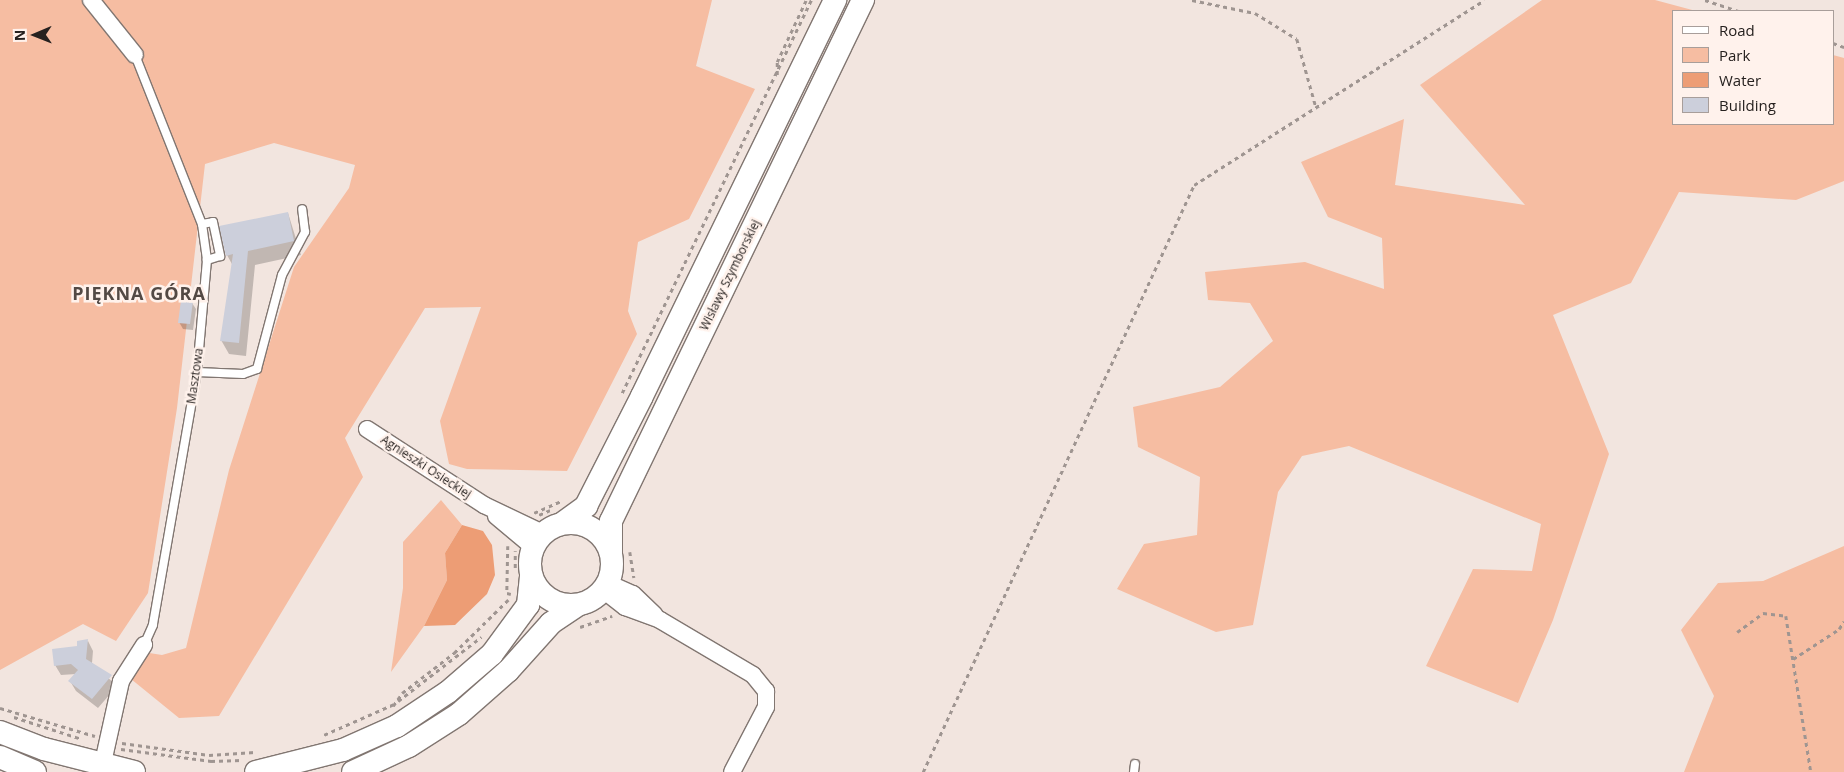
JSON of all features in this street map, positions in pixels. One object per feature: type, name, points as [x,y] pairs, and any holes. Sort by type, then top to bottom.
[{"type":"main road","name":"Wisławy Szymborskiej","points":[[563,523],[586,506],[719,246],[835,0]]},
{"type":"main road","name":"Wisławy Szymborskiej","points":[[611,553],[611,521],[863,0]]},
{"type":"main road","points":[[253,761],[343,750],[397,726],[448,692],[492,654],[528,606],[531,576],[538,540],[563,523],[592,529],[611,553],[605,586],[551,623],[508,671],[459,714],[410,746],[353,772]]},
{"type":"main road","points":[[531,576],[549,599],[578,605]]},
{"type":"main road","points":[[0,732],[102,767],[134,772]]},
{"type":"main road","points":[[0,757],[35,772]]},
{"type":"street","name":"Masztowa","points":[[91,0],[135,55]]},
{"type":"street","name":"Agnieszki Osieckiej","points":[[367,429],[538,540]]},
{"type":"street","points":[[605,586],[626,607],[660,620],[753,675],[766,691],[766,707],[732,772]]},
{"type":"street","name":"Masztowa","points":[[102,767],[112,744],[121,681],[144,645]]},
{"type":"lane","name":"Masztowa","points":[[135,55],[202,224],[207,260],[197,372],[153,625],[144,645]]},
{"type":"lane","points":[[197,372],[243,374],[257,369],[282,275],[305,232],[302,209]]},
{"type":"lane","points":[[202,224],[213,222],[220,256],[207,260]]},
{"type":"path","points":[[617,402],[811,0]]},
{"type":"path","points":[[1192,0],[1254,13],[1297,39],[1316,108]]},
{"type":"path","points":[[923,772],[1194,185],[1484,0]]},
{"type":"path","points":[[1705,0],[1735,10]]},
{"type":"path","points":[[527,516],[566,497]]},
{"type":"path","points":[[508,542],[507,593],[513,594]]},
{"type":"path","points":[[509,609],[513,594]]},
{"type":"path","points":[[386,715],[395,703],[482,628],[513,594]]},
{"type":"path","points":[[1738,632],[1763,613],[1786,616],[1811,772]]},
{"type":"path","points":[[1793,659],[1839,629],[1844,621]]},
{"type":"path","points":[[318,737],[395,703],[485,633]]},
{"type":"path","points":[[0,708],[112,744],[211,762],[253,761]]},
{"type":"path","points":[[0,714],[90,741]]},
{"type":"path","points":[[324,741],[332,738]]},
{"type":"path","points":[[112,744],[253,761]]},
{"type":"green space","points":[[0,0],[712,0],[696,66],[755,89],[689,219],[638,242],[628,311],[637,334],[567,471],[467,469],[449,464],[440,421],[481,307],[425,308],[345,438],[363,477],[219,716],[179,718],[131,679],[143,652],[162,655],[186,648],[229,470],[294,267],[349,188],[355,165],[274,143],[205,164],[177,408],[148,593],[116,641],[83,624],[0,670]]},
{"type":"green space","points":[[1542,0],[1655,0],[1692,10],[1672,10],[1672,125],[1834,125],[1834,55],[1844,58],[1844,181],[1796,200],[1679,192],[1631,283],[1553,315],[1609,454],[1553,620],[1518,703],[1426,666],[1473,569],[1532,571],[1541,524],[1349,446],[1302,456],[1278,492],[1253,625],[1216,632],[1117,589],[1144,544],[1197,535],[1200,477],[1138,447],[1133,407],[1220,387],[1273,341],[1250,303],[1208,300],[1205,272],[1305,262],[1384,289],[1382,238],[1328,217],[1301,162],[1404,119],[1395,185],[1525,205],[1420,85]]},
{"type":"green space","points":[[441,500],[462,525],[445,553],[447,580],[424,626],[391,672],[403,588],[403,542]]},
{"type":"green space","points":[[1844,546],[1844,772],[1684,772],[1714,696],[1681,630],[1718,583],[1763,581]]},
{"type":"water","points":[[462,525],[483,531],[492,545],[495,575],[487,594],[455,625],[424,626],[447,580],[445,553]]},
{"type":"building","points":[[288,212],[294,241],[248,251],[239,343],[220,341],[233,254],[226,256],[219,226]]},
{"type":"building","points":[[181,300],[193,301],[190,324],[178,323]]},
{"type":"building","points":[[88,639],[86,659],[112,675],[92,699],[68,681],[78,670],[71,664],[54,666],[52,649],[77,646],[77,641]]},
{"type":"district","name":"PIĘKNA GÓRA","points":[[139,293]]}]
